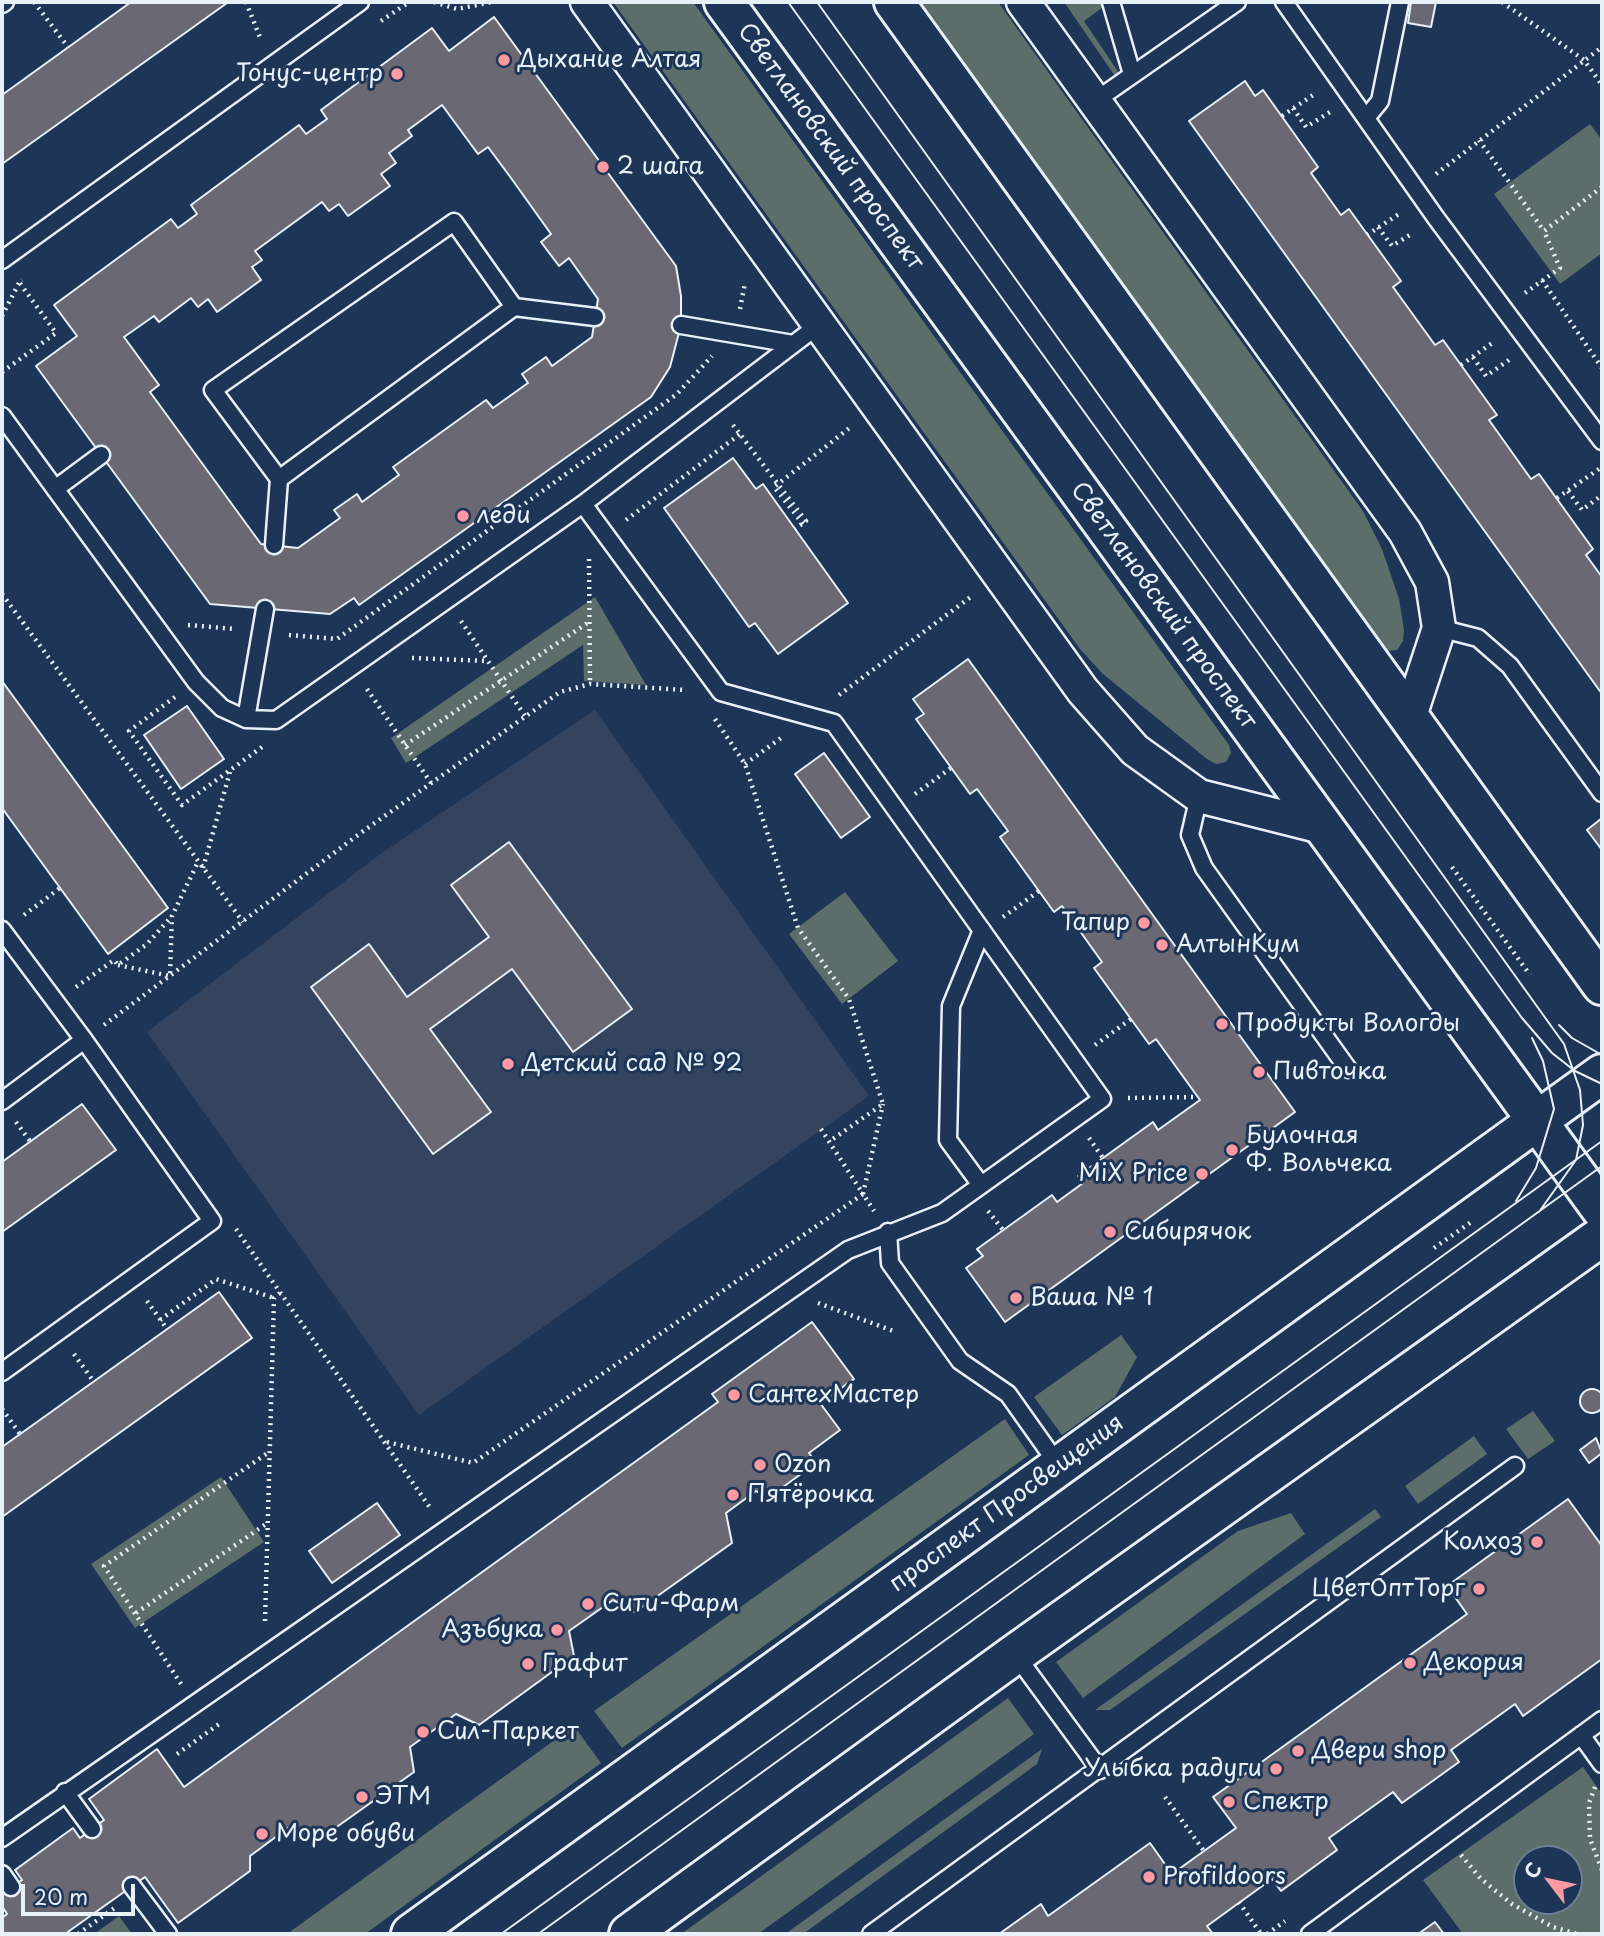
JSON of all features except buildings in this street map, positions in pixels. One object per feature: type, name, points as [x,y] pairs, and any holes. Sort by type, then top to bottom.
[{"type":"main road","name":"Светлановский проспект","points":[[724,2],[1602,1210]]},
{"type":"main road","points":[[894,2],[1602,985]]},
{"type":"main road","name":"проспект Просвещения","points":[[411,1934],[1602,1074]]},
{"type":"main road","points":[[629,1934],[1015,1654],[1602,1236]]},
{"type":"street","points":[[587,2],[1083,691],[1135,750],[1199,796],[1326,828]]},
{"type":"street","points":[[1023,2],[1405,532],[1432,582],[1439,628],[1410,716]]},
{"type":"lane","points":[[2,260],[360,2]]},
{"type":"lane","points":[[1111,2],[1132,74]]},
{"type":"lane","points":[[1095,101],[1237,2]]},
{"type":"lane","points":[[1284,2],[1436,218],[1505,307],[1602,441]]},
{"type":"lane","points":[[1366,118],[1380,101],[1400,2]]},
{"type":"lane","points":[[274,545],[279,479],[214,390],[454,222],[514,307]]},
{"type":"lane","points":[[279,479],[514,307],[595,317]]},
{"type":"lane","points":[[2,416],[196,682],[222,708],[246,719],[276,720],[583,504],[820,324]]},
{"type":"lane","points":[[681,325],[793,344]]},
{"type":"lane","points":[[55,489],[101,455]]},
{"type":"lane","points":[[2,1838],[848,1250],[942,1213],[1102,1099],[834,723],[721,692],[583,504]]},
{"type":"lane","points":[[246,719],[265,609]]},
{"type":"lane","points":[[1439,628],[1478,638],[1510,666],[1602,793]]},
{"type":"lane","points":[[1199,796],[1190,835],[1205,868],[1348,1069]]},
{"type":"lane","points":[[2,930],[84,1040],[212,1221],[2,1372]]},
{"type":"lane","points":[[981,1185],[948,1140],[950,1006],[982,931]]},
{"type":"lane","points":[[2,1101],[84,1040]]},
{"type":"lane","points":[[888,1232],[890,1263],[960,1361],[1008,1395],[1059,1467]]},
{"type":"lane","points":[[871,1934],[1515,1466]]},
{"type":"lane","points":[[1015,1654],[1100,1770]]},
{"type":"lane","points":[[1311,1934],[1602,1720]]},
{"type":"lane","points":[[1581,1735],[1602,1764]]},
{"type":"lane","points":[[65,1792],[92,1829]]},
{"type":"lane","points":[[135,1889],[168,1934]]},
{"type":"path","points":[[34,2],[68,47]]},
{"type":"path","points":[[376,25],[409,2]]},
{"type":"path","points":[[433,2],[457,9],[492,2]]},
{"type":"path","points":[[1502,2],[1584,60],[1602,85]]},
{"type":"path","points":[[1367,235],[1420,194],[1479,140],[1602,47]]},
{"type":"path","points":[[1282,116],[1338,79]]},
{"type":"path","points":[[1293,108],[1306,127],[1352,99]]},
{"type":"path","points":[[1479,140],[1544,231],[1560,268],[1505,307]]},
{"type":"path","points":[[1544,231],[1602,187]]},
{"type":"path","points":[[1378,227],[1392,246],[1436,218]]},
{"type":"path","points":[[2,316],[19,282],[30,274]]},
{"type":"path","points":[[180,624],[337,639],[677,394],[706,365],[727,332],[739,310],[746,280]]},
{"type":"path","points":[[1542,280],[1602,368]]},
{"type":"path","points":[[2,372],[56,333],[19,282]]},
{"type":"path","points":[[1461,365],[1518,325]]},
{"type":"path","points":[[1473,357],[1486,376],[1532,344]]},
{"type":"path","points":[[715,402],[777,484]]},
{"type":"path","points":[[795,529],[803,524],[774,487],[853,425]]},
{"type":"path","points":[[606,536],[740,434]]},
{"type":"path","points":[[1557,498],[1602,466]]},
{"type":"path","points":[[1568,491],[1582,510],[1602,495]]},
{"type":"path","points":[[589,547],[590,684]]},
{"type":"path","points":[[2,594],[243,922]]},
{"type":"path","points":[[745,764],[975,594]]},
{"type":"path","points":[[459,620],[525,716]]},
{"type":"path","points":[[405,745],[589,622]]},
{"type":"path","points":[[398,658],[488,661]]},
{"type":"path","points":[[196,682],[130,731],[182,805],[263,746]]},
{"type":"path","points":[[84,1040],[431,783],[560,692],[590,684],[721,692]]},
{"type":"path","points":[[366,688],[431,783]]},
{"type":"path","points":[[386,1442],[473,1463],[863,1194],[883,1104],[849,999],[798,928],[745,764],[696,691]]},
{"type":"path","points":[[895,808],[951,768]]},
{"type":"path","points":[[203,869],[230,770]]},
{"type":"path","points":[[118,965],[147,944],[172,916],[198,862]]},
{"type":"path","points":[[1452,867],[1530,975]]},
{"type":"path","points":[[2,930],[60,888]]},
{"type":"path","points":[[982,931],[1039,891]]},
{"type":"path","points":[[170,976],[172,916]]},
{"type":"path","points":[[56,1002],[114,960],[118,965],[170,976]]},
{"type":"path","points":[[1074,1060],[1131,1019]]},
{"type":"path","points":[[1102,1099],[1197,1097]]},
{"type":"path","points":[[830,1141],[883,1104]]},
{"type":"path","points":[[821,1129],[888,1232]]},
{"type":"path","points":[[1434,1248],[1474,1220]]},
{"type":"path","points":[[232,1224],[445,1528]]},
{"type":"path","points":[[160,1320],[216,1279],[274,1297]]},
{"type":"path","points":[[274,1297],[281,1292]]},
{"type":"path","points":[[265,1654],[274,1297]]},
{"type":"path","points":[[814,1302],[896,1332]]},
{"type":"path","points":[[2,1409],[20,1434]]},
{"type":"path","points":[[194,1703],[104,1566],[269,1452]]},
{"type":"path","points":[[136,1613],[267,1523]]},
{"type":"path","points":[[1598,1780],[1589,1803],[1590,1839],[1602,1870]]},
{"type":"path","points":[[1165,1797],[1204,1851]]},
{"type":"path","points":[[1445,1836],[1481,1879],[1512,1904],[1553,1927],[1577,1934]]},
{"type":"path","points":[[78,1934],[135,1889]]},
{"type":"path","points":[[1239,1902],[1261,1934]]},
{"type":"shaded area","points":[[613,2],[693,2],[1229,745],[1231,753],[1226,762],[1216,764],[1207,759],[1103,674],[1080,649]]},
{"type":"shaded area","points":[[918,2],[998,2],[1363,511],[1382,549],[1399,599],[1404,630],[1403,641],[1397,650],[1388,651],[1380,642]]},
{"type":"shaded area","points":[[1064,2],[1105,2],[1106,5],[1084,21],[1121,76],[1117,79]]},
{"type":"shaded area","points":[[1590,124],[1602,140],[1602,253],[1560,284],[1494,194]]},
{"type":"shaded area","points":[[595,597],[646,685],[584,681],[583,645],[406,763],[391,738]]},
{"type":"shaded area","name":"Детский сад № 92","points":[[595,710],[869,1096],[419,1415],[147,1032],[379,855]]},
{"type":"shaded area","points":[[845,892],[898,961],[842,1004],[789,934]]},
{"type":"shaded area","points":[[1121,1335],[1137,1357],[1115,1397],[1062,1435],[1034,1397]]},
{"type":"shaded area","points":[[1533,1411],[1555,1441],[1528,1459],[1506,1429]]},
{"type":"shaded area","points":[[1005,1419],[1029,1455],[622,1748],[594,1711]]},
{"type":"shaded area","points":[[1474,1436],[1487,1454],[1418,1504],[1405,1486]]},
{"type":"shaded area","points":[[221,1477],[264,1542],[135,1628],[91,1564]]},
{"type":"shaded area","points":[[1375,1509],[1381,1517],[1110,1710],[1095,1710]]},
{"type":"shaded area","points":[[1291,1513],[1305,1534],[1083,1698],[1056,1662],[1238,1531]]},
{"type":"shaded area","points":[[1008,1698],[1034,1734],[758,1934],[681,1934]]},
{"type":"shaded area","points":[[574,1726],[601,1763],[365,1934],[287,1934]]},
{"type":"shaded area","points":[[1042,1749],[1037,1764],[803,1934],[785,1934]]},
{"type":"shaded area","points":[[1583,1767],[1602,1794],[1602,1934],[1463,1934],[1423,1880]]},
{"type":"shaded area","points":[[119,1916],[132,1934],[94,1934]]},
{"type":"tram line","points":[[788,2],[1522,1018],[1552,1053],[1575,1071],[1602,1084]]},
{"type":"tram line","points":[[817,2],[1564,1044],[1580,1090],[1583,1125],[1576,1160],[1539,1212]]},
{"type":"tram line","points":[[1559,1025],[1572,1038],[1602,1055]]},
{"type":"tram line","points":[[1516,1201],[1536,1168],[1554,1109],[1543,1061],[1532,1038]]},
{"type":"tram line","points":[[501,1934],[1602,1141]]},
{"type":"tram line","points":[[538,1934],[1602,1166]]},
{"type":"place","name":"Дыхание Алтая","points":[[504,60]]},
{"type":"place","name":"Тонус-центр","points":[[397,74]]},
{"type":"place","name":"2 шага","points":[[603,167]]},
{"type":"place","name":"леди","points":[[463,516]]},
{"type":"place","name":"Тапир","points":[[1144,923]]},
{"type":"place","name":"АлтынКум","points":[[1162,945]]},
{"type":"place","name":"Продукты Вологды","points":[[1222,1024]]},
{"type":"place","name":"Детский сад № 92","points":[[508,1064]]},
{"type":"place","name":"Пивточка","points":[[1259,1072]]},
{"type":"place","name":"Булочная Ф. Вольчека","points":[[1232,1150]]},
{"type":"place","name":"MiX Price","points":[[1202,1174]]},
{"type":"place","name":"Сибирячок","points":[[1110,1232]]},
{"type":"place","name":"Ваша № 1","points":[[1016,1298]]},
{"type":"place","name":"СантехМастер","points":[[734,1395]]},
{"type":"place","name":"Ozon","points":[[760,1465]]},
{"type":"place","name":"Пятёрочка","points":[[733,1495]]},
{"type":"place","name":"Колхоз","points":[[1537,1542]]},
{"type":"place","name":"ЦветОптТорг","points":[[1479,1589]]},
{"type":"place","name":"Сити-Фарм","points":[[588,1604]]},
{"type":"place","name":"Азъбука","points":[[557,1630]]},
{"type":"place","name":"Декория","points":[[1410,1663]]},
{"type":"place","name":"Графит","points":[[528,1664]]},
{"type":"place","name":"Сил-Паркет","points":[[423,1732]]},
{"type":"place","name":"Двери shop","points":[[1298,1751]]},
{"type":"place","name":"Улыбка радуги","points":[[1276,1769]]},
{"type":"place","name":"ЭТМ","points":[[362,1797]]},
{"type":"place","name":"Спектр","points":[[1229,1802]]},
{"type":"place","name":"Море обуви","points":[[262,1834]]},
{"type":"place","name":"Profildoors","points":[[1149,1877]]}]
